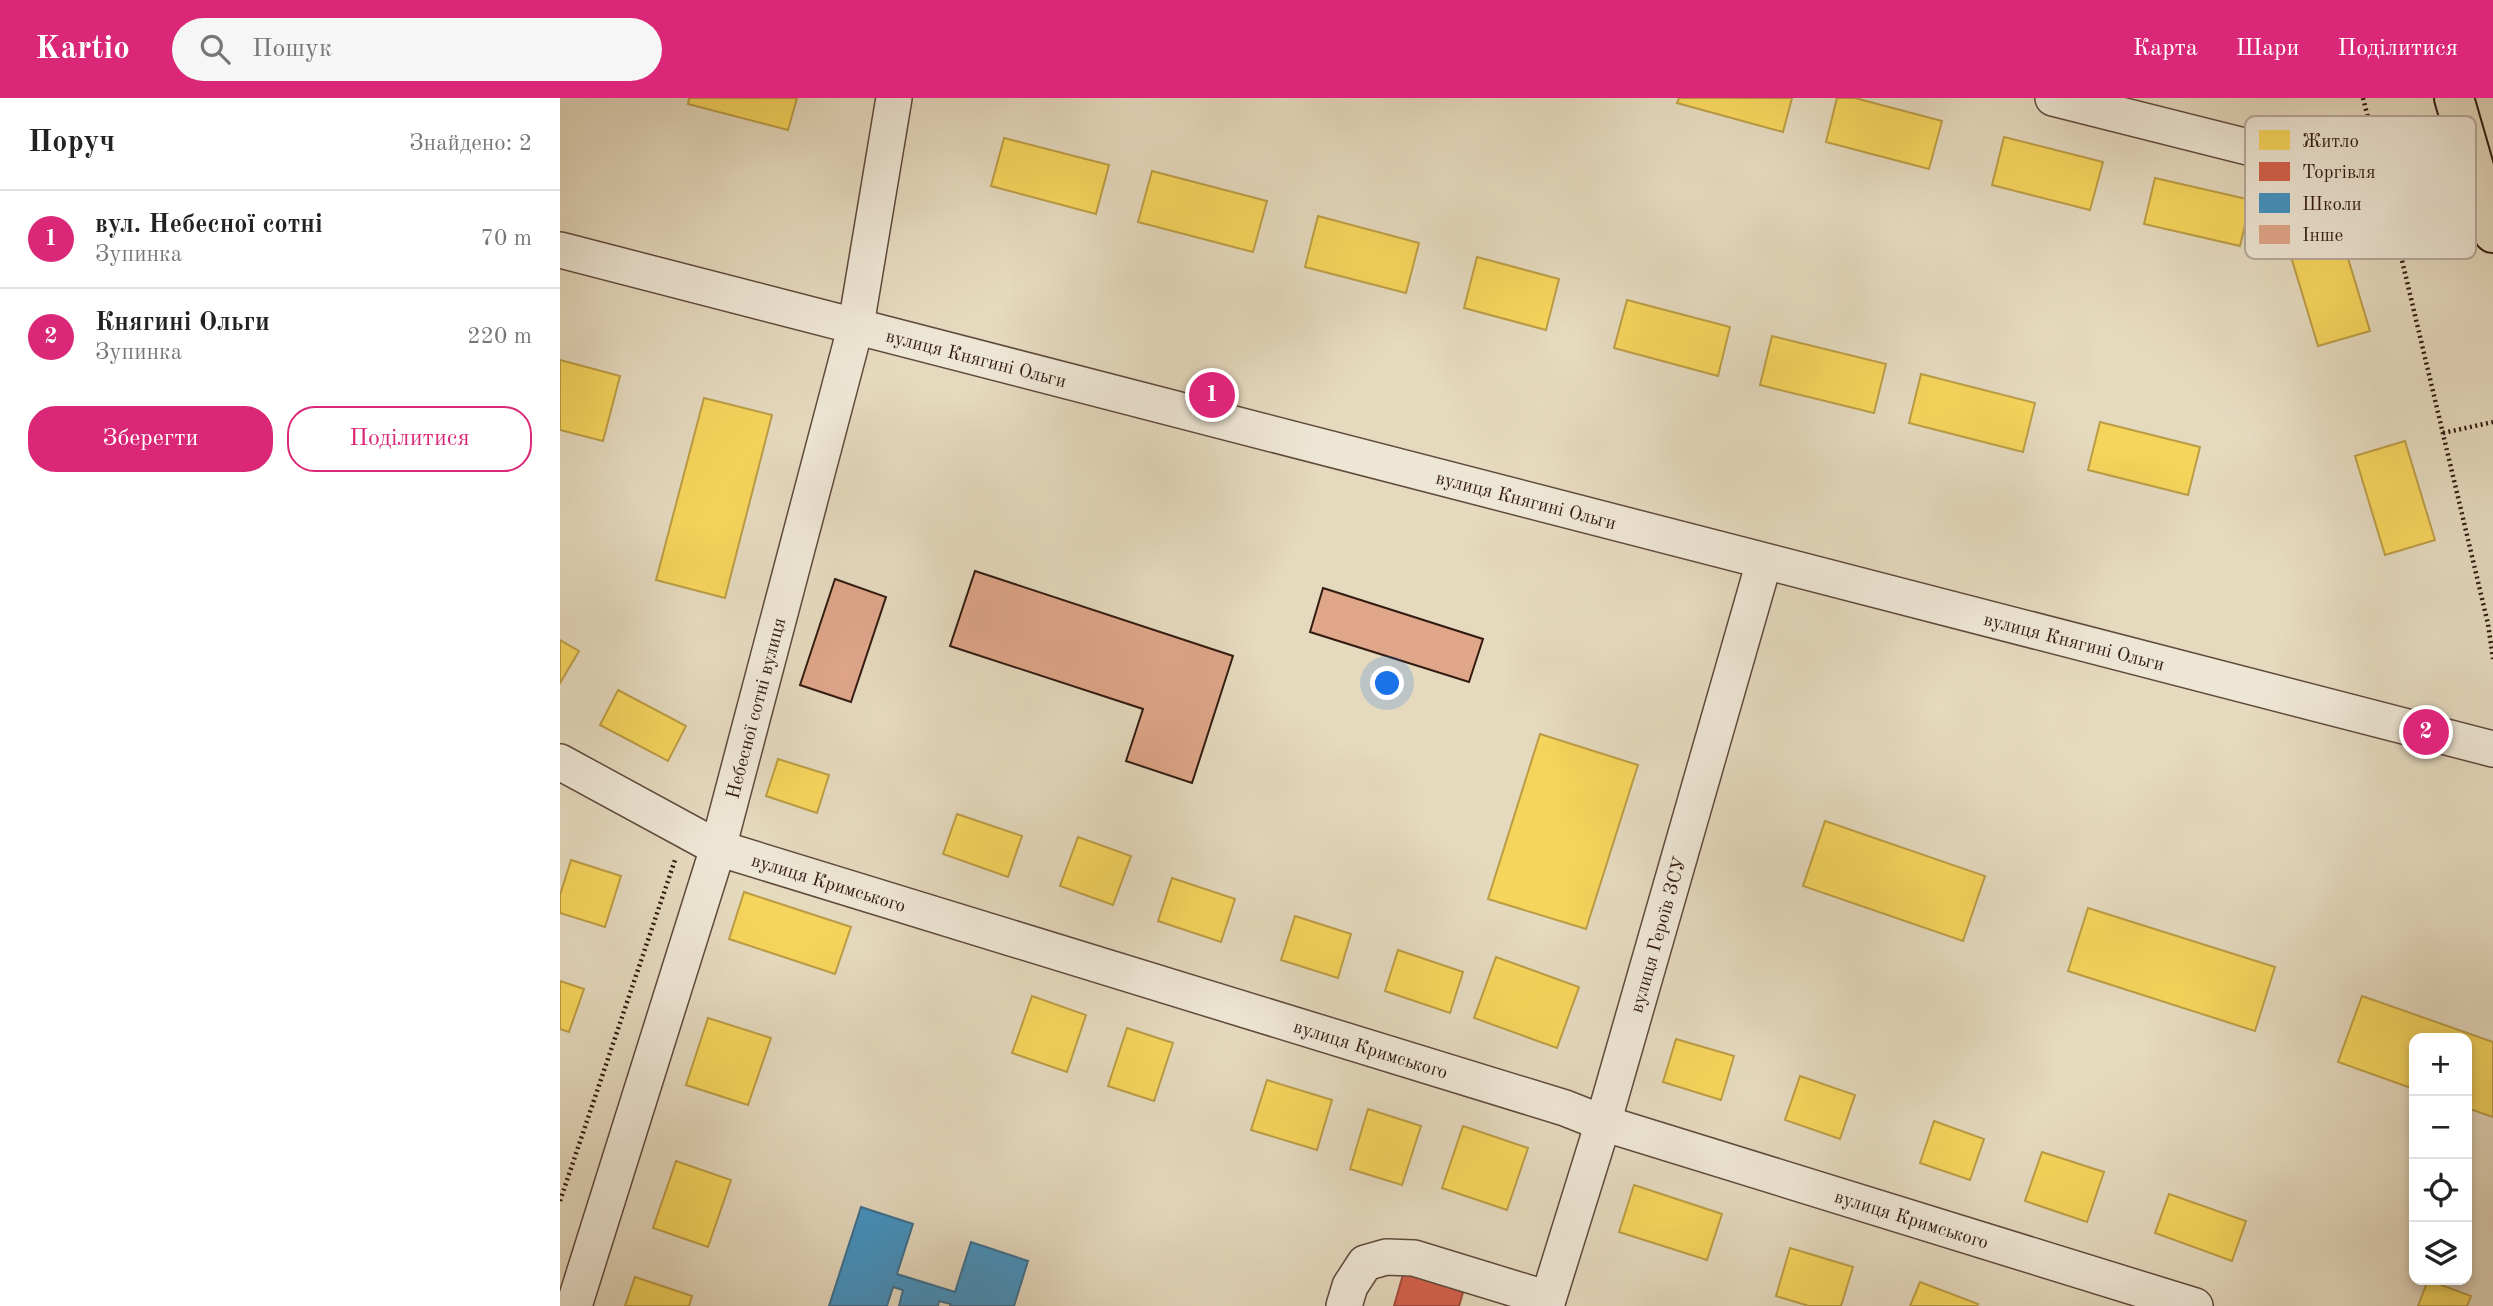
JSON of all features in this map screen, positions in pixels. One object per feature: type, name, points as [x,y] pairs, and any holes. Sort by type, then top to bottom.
[{"type":"main road","points":[[2454,98],[2459,116]]},
{"type":"main road","points":[[2476,175],[2489,220]]},
{"type":"street","name":"Небесної сотні вулиця","points":[[574,1306],[718,848],[856,325],[894,98]]},
{"type":"street","points":[[2053,98],[2245,146]]},
{"type":"street","name":"вулиця Княгині Ольги","points":[[560,250],[2493,749]]},
{"type":"street","name":"вулиця Героїв ЗСУ","points":[[1547,1302],[1603,1123],[1764,562]]},
{"type":"street","name":"вулиця Кримського","points":[[560,762],[718,848],[1565,1108],[1603,1123],[2194,1306]]},
{"type":"street","points":[[1344,1306],[1350,1286],[1365,1263],[1386,1256],[1414,1258],[1547,1302]]},
{"type":"path","points":[[2363,98],[2368,116]]},
{"type":"path","points":[[2402,259],[2488,624],[2493,659]]},
{"type":"path","points":[[2443,433],[2493,422]]},
{"type":"path","points":[[560,1201],[685,830]]},
{"type":"building: Житло","points":[[689,98],[797,98],[788,130],[688,104]]},
{"type":"building: Житло","points":[[1679,98],[1792,98],[1783,132],[1677,103]]},
{"type":"building: Житло","points":[[1837,98],[1855,98],[1942,121],[1929,169],[1826,142]]},
{"type":"building: Житло","points":[[2004,137],[2103,162],[2090,210],[1992,185]]},
{"type":"building: Житло","points":[[1004,138],[1109,165],[1096,214],[991,186]]},
{"type":"building: Житло","points":[[1152,171],[1267,201],[1253,252],[1138,222]]},
{"type":"building: Житло","points":[[2155,178],[2245,199],[2245,225],[2240,246],[2144,224]]},
{"type":"building: Житло","points":[[1318,216],[1419,243],[1406,293],[1305,267]]},
{"type":"building: Житло","points":[[1477,257],[1559,279],[1546,330],[1464,308]]},
{"type":"building: Житло","points":[[2292,259],[2348,259],[2370,331],[2318,346]]},
{"type":"building: Житло","points":[[1627,300],[1730,327],[1718,376],[1614,348]]},
{"type":"building: Житло","points":[[1772,336],[1886,364],[1874,413],[1760,385]]},
{"type":"building: Житло","points":[[560,360],[620,376],[603,441],[560,430]]},
{"type":"building: Житло","points":[[1921,374],[2035,403],[2023,452],[1909,423]]},
{"type":"building: Житло","points":[[704,398],[772,415],[725,598],[656,580]]},
{"type":"building: Житло","points":[[2100,422],[2200,447],[2188,495],[2088,470]]},
{"type":"building: Житло","points":[[2405,441],[2435,540],[2385,555],[2355,456]]},
{"type":"building: Житло","points":[[560,640],[579,651],[560,683]]},
{"type":"building: Житло","points":[[618,690],[686,726],[668,761],[600,725]]},
{"type":"building: Житло","points":[[1540,734],[1638,765],[1586,929],[1488,899]]},
{"type":"building: Житло","points":[[778,759],[829,775],[817,813],[766,796]]},
{"type":"building: Житло","points":[[957,814],[1022,836],[1008,877],[943,854]]},
{"type":"building: Житло","points":[[1825,821],[1985,876],[1963,941],[1803,886]]},
{"type":"building: Житло","points":[[1078,837],[1131,856],[1113,905],[1060,886]]},
{"type":"building: Житло","points":[[571,860],[621,876],[605,927],[560,913],[560,895]]},
{"type":"building: Житло","points":[[1172,878],[1235,899],[1221,942],[1158,921]]},
{"type":"building: Житло","points":[[744,892],[851,927],[835,974],[729,939]]},
{"type":"building: Житло","points":[[2088,908],[2275,967],[2255,1031],[2068,971]]},
{"type":"building: Житло","points":[[1295,916],[1351,934],[1338,978],[1281,960]]},
{"type":"building: Житло","points":[[1398,950],[1463,972],[1450,1013],[1385,991]]},
{"type":"building: Житло","points":[[1496,957],[1579,987],[1557,1048],[1474,1018]]},
{"type":"building: Житло","points":[[560,981],[584,989],[569,1032],[560,1029]]},
{"type":"building: Житло","points":[[1032,996],[1086,1015],[1067,1072],[1012,1053]]},
{"type":"building: Житло","points":[[2362,996],[2467,1033],[2409,1033],[2409,1087],[2338,1062]]},
{"type":"building: Житло","points":[[708,1018],[771,1038],[748,1105],[686,1085]]},
{"type":"building: Житло","points":[[1127,1028],[1173,1043],[1154,1101],[1108,1086]]},
{"type":"building: Житло","points":[[2472,1035],[2493,1042],[2493,1117],[2472,1110]]},
{"type":"building: Житло","points":[[1676,1039],[1734,1056],[1721,1100],[1663,1082]]},
{"type":"building: Житло","points":[[1800,1076],[1855,1095],[1840,1139],[1785,1120]]},
{"type":"building: Житло","points":[[1267,1080],[1332,1100],[1317,1150],[1251,1130]]},
{"type":"building: Житло","points":[[1368,1109],[1421,1126],[1402,1185],[1350,1169]]},
{"type":"building: Житло","points":[[1934,1121],[1984,1139],[1970,1180],[1920,1163]]},
{"type":"building: Житло","points":[[1463,1126],[1528,1148],[1507,1210],[1442,1188]]},
{"type":"building: Житло","points":[[2042,1152],[2104,1172],[2087,1222],[2025,1201]]},
{"type":"building: Житло","points":[[676,1161],[731,1180],[708,1247],[653,1228]]},
{"type":"building: Житло","points":[[1634,1185],[1722,1214],[1707,1260],[1619,1232]]},
{"type":"building: Житло","points":[[2169,1194],[2246,1221],[2232,1261],[2155,1233]]},
{"type":"building: Житло","points":[[1790,1248],[1853,1267],[1841,1306],[1809,1306],[1776,1296]]},
{"type":"building: Житло","points":[[635,1277],[692,1296],[689,1306],[625,1306]]},
{"type":"building: Житло","points":[[1920,1282],[1978,1304],[1910,1306]]},
{"type":"building: Житло","points":[[2426,1285],[2441,1285],[2471,1296],[2467,1306],[2418,1306]]},
{"type":"building: Торгівля","points":[[1406,1264],[1466,1282],[1459,1306],[1394,1306]]},
{"type":"building: Школи","points":[[861,1207],[913,1224],[897,1274],[955,1292],[971,1242],[1028,1261],[1014,1306],[950,1306],[951,1304],[939,1301],[938,1306],[899,1306],[903,1290],[893,1287],[887,1306],[829,1306]]},
{"type":"building: Інше","points":[[975,571],[1233,656],[1192,783],[1126,761],[1143,709],[950,646]]},
{"type":"building: Інше","points":[[835,579],[886,597],[851,702],[800,685]]},
{"type":"building: Інше","points":[[1323,588],[1483,639],[1469,682],[1310,632]]},
{"type":"place","name":"вул. Небесної сотні","points":[[1212,395]]},
{"type":"place","name":"Княгині Ольги","points":[[2426,732]]}]
